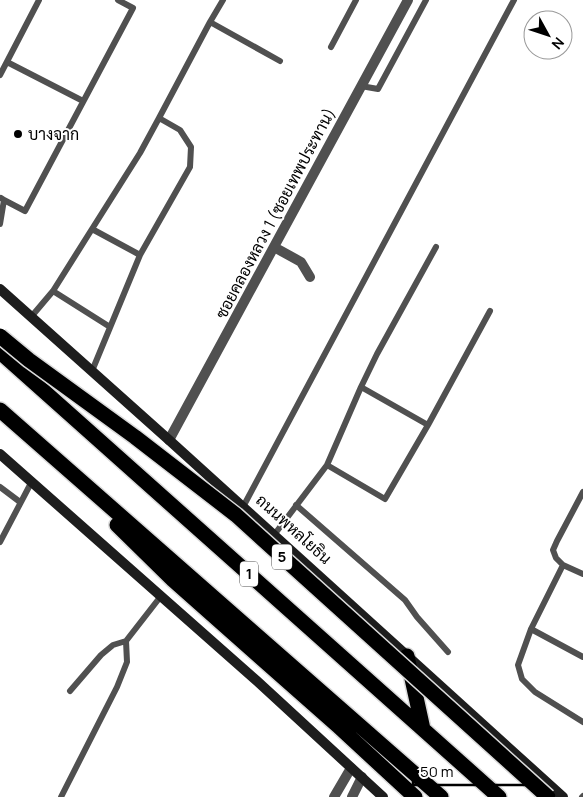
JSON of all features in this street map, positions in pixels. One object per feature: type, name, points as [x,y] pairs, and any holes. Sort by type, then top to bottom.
[{"type":"highway","name":"5","points":[[0,336],[236,515],[548,797]]},
{"type":"highway","name":"1","points":[[0,352],[499,797]]},
{"type":"highway","points":[[0,411],[173,580],[416,797]]},
{"type":"highway","points":[[0,411],[441,797]]},
{"type":"highway","points":[[407,656],[423,729]]},
{"type":"main road","name":"ถนนพหลโยธิน","points":[[0,289],[562,797]]},
{"type":"main road","points":[[0,454],[257,681],[383,797]]},
{"type":"street","name":"ซอยคลองหลวง 1 (ซอยเทพประทาน)","points":[[169,440],[408,0]]},
{"type":"street","points":[[274,247],[301,262],[310,277]]},
{"type":"street","points":[[334,797],[351,768]]},
{"type":"street","points":[[352,797],[362,777]]},
{"type":"lane","points":[[0,76],[40,0]]},
{"type":"lane","points":[[0,224],[2,198],[25,211],[84,100],[132,8],[118,0]]},
{"type":"lane","points":[[31,317],[54,291],[140,153],[223,0]]},
{"type":"lane","points":[[331,47],[356,0]]},
{"type":"lane","points":[[361,86],[378,89],[426,0]]},
{"type":"lane","points":[[243,507],[514,0]]},
{"type":"lane","points":[[210,22],[280,61]]},
{"type":"lane","points":[[7,62],[84,100]]},
{"type":"lane","points":[[92,371],[140,256],[190,168],[191,147],[180,130],[159,118]]},
{"type":"lane","points":[[92,229],[140,256]]},
{"type":"lane","points":[[274,535],[327,465],[377,354],[436,247]]},
{"type":"lane","points":[[54,291],[110,327]]},
{"type":"lane","points":[[327,465],[385,499],[490,311]]},
{"type":"lane","points":[[361,387],[428,425]]},
{"type":"lane","points":[[0,542],[32,483]]},
{"type":"lane","points":[[0,487],[20,502]]},
{"type":"lane","points":[[583,492],[553,550],[556,558],[563,565],[583,574]]},
{"type":"lane","points":[[296,505],[405,600],[417,617],[448,652]]},
{"type":"lane","points":[[563,565],[531,629],[518,665],[522,679],[535,692],[583,722]]},
{"type":"lane","points":[[70,691],[101,655],[114,645],[126,641],[161,596]]},
{"type":"lane","points":[[531,629],[583,657]]},
{"type":"lane","points":[[62,797],[117,687],[127,662],[126,641]]},
{"type":"place","name":"บางจาก","points":[[18,134]]}]
